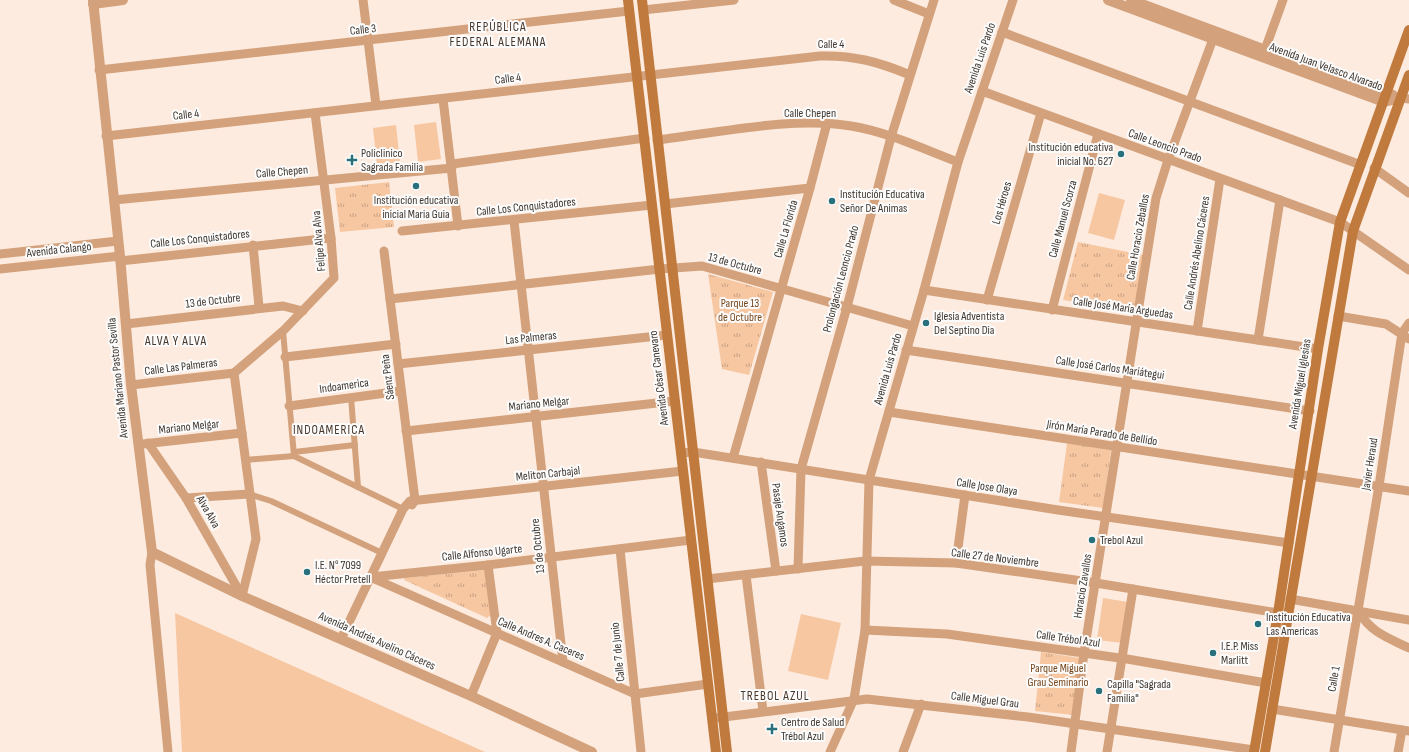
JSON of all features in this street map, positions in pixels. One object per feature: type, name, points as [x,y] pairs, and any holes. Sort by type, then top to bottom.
[{"type":"main road","name":"Avenida César Canevaro","points":[[628,0],[716,752]]},
{"type":"main road","name":"Avenida César Canevaro","points":[[642,5],[727,752]]},
{"type":"main road","name":"Avenida Miguel Iglesias","points":[[1254,751],[1278,613],[1310,410],[1318,349],[1340,222],[1409,30]]},
{"type":"main road","points":[[1264,752],[1353,231],[1374,168],[1405,99],[1409,75]]},
{"type":"street","points":[[93,2],[123,0]]},
{"type":"street","points":[[363,0],[376,105]]},
{"type":"street","points":[[642,5],[734,0]]},
{"type":"street","points":[[894,0],[929,14]]},
{"type":"street","name":"Prolongación Leoncio Prado","points":[[798,568],[801,469],[847,307],[891,137],[934,0]]},
{"type":"street","name":"Avenida Luis Pardo","points":[[830,752],[854,699],[865,630],[865,561],[869,480],[924,290],[958,162],[1013,0]]},
{"type":"street","name":"Avenida Juan Velasco Alvarado","points":[[1108,0],[1214,39],[1263,53],[1405,99]]},
{"type":"street","name":"Avenida Juan Velasco Alvarado","points":[[1131,0],[1384,102],[1405,99]]},
{"type":"street","points":[[1263,53],[1283,0]]},
{"type":"street","name":"Avenida Mariano Pastor Sevilla","points":[[93,2],[120,258],[131,385],[143,444],[152,552],[150,566],[168,752]]},
{"type":"street","name":"Calle 3","points":[[99,70],[368,42],[629,11]]},
{"type":"street","points":[[1002,32],[1361,165]]},
{"type":"street","name":"Calle Horacio Zeballos","points":[[1117,448],[1156,198],[1168,160],[1214,39]]},
{"type":"street","name":"Calle 4","points":[[106,136],[820,56],[843,55],[867,59],[910,75]]},
{"type":"street","name":"Calle Leoncio Prado","points":[[982,91],[1340,222]]},
{"type":"street","points":[[443,99],[458,226]]},
{"type":"street","name":"Felipe Alva Alva","points":[[234,373],[303,311],[334,278],[331,238],[315,113]]},
{"type":"street","name":"Los Héroes","points":[[987,300],[1041,113]]},
{"type":"street","name":"Calle Chepen","points":[[657,140],[786,124],[827,123],[852,126],[891,137],[958,162]]},
{"type":"street","name":"Calle La Florida","points":[[733,458],[827,123]]},
{"type":"street","name":"Calle Manuel Scorza","points":[[1052,310],[1098,134]]},
{"type":"street","name":"Calle Chepen","points":[[114,200],[452,166],[645,138]]},
{"type":"street","points":[[1374,168],[1409,192]]},
{"type":"street","name":"Calle Andrés Abelino Cáceres","points":[[1197,331],[1220,179]]},
{"type":"street","points":[[665,204],[810,188]]},
{"type":"street","points":[[1258,340],[1280,200]]},
{"type":"street","name":"Calle Los Conquistadores","points":[[402,231],[514,221],[652,205]]},
{"type":"street","name":"13 de Octubre","points":[[514,221],[562,662]]},
{"type":"street","points":[[1340,222],[1409,270]]},
{"type":"street","name":"Calle Los Conquistadores","points":[[120,258],[331,238]]},
{"type":"street","name":"Avenida Calango","points":[[0,254],[118,241]]},
{"type":"street","points":[[253,245],[259,308]]},
{"type":"street","name":"Sáenz Peña","points":[[384,251],[415,500]]},
{"type":"street","name":"Avenida Calango","points":[[0,269],[120,258]]},
{"type":"street","name":"13 de Octubre","points":[[390,299],[660,269],[702,266],[913,326]]},
{"type":"street","name":"Calle José María Arguedas","points":[[924,290],[1318,349]]},
{"type":"street","name":"13 de Octubre","points":[[126,324],[283,306],[303,311]]},
{"type":"street","points":[[1338,316],[1386,324],[1406,336]]},
{"type":"street","name":"Javier Heraud","points":[[1358,611],[1409,323]]},
{"type":"street","points":[[282,330],[294,454]]},
{"type":"street","name":"Las Palmeras","points":[[398,364],[667,335]]},
{"type":"street","points":[[285,357],[396,344]]},
{"type":"street","name":"Calle José Carlos Mariátegui","points":[[906,350],[1310,410]]},
{"type":"street","points":[[234,373],[256,539],[242,596]]},
{"type":"street","name":"Calle Las Palmeras","points":[[131,385],[234,373]]},
{"type":"street","name":"Indoamerica","points":[[290,406],[401,391]]},
{"type":"street","points":[[351,398],[358,487]]},
{"type":"street","name":"Mariano Melgar","points":[[406,431],[675,401]]},
{"type":"street","name":"Jirón María Parado de Bellido","points":[[889,412],[1117,448],[1312,475],[1409,491]]},
{"type":"street","name":"Mariano Melgar","points":[[143,444],[242,433]]},
{"type":"street","name":"Alva Alva","points":[[143,444],[186,498],[242,596]]},
{"type":"street","points":[[245,460],[354,445]]},
{"type":"street","name":"Horacio Zavallos","points":[[1071,752],[1084,653],[1117,448]]},
{"type":"street","name":"Calle Jose Olaya","points":[[681,453],[693,452],[761,462],[1107,517],[1289,543]]},
{"type":"street","points":[[294,454],[403,509]]},
{"type":"street","name":"Pasaje Angamos","points":[[761,462],[776,571]]},
{"type":"street","name":"Meliton Carbajal","points":[[415,500],[683,471]]},
{"type":"street","points":[[186,498],[249,494],[271,501],[382,553]]},
{"type":"street","points":[[956,564],[965,495]]},
{"type":"street","points":[[341,639],[403,509],[408,503],[415,500]]},
{"type":"street","points":[[393,531],[415,500]]},
{"type":"street","name":"Calle Alfonso Ugarte","points":[[370,577],[488,565],[691,540]]},
{"type":"street","name":"Calle 7 de Junio","points":[[620,549],[641,752]]},
{"type":"street","name":"Avenida Andrés Avelino Cáceres","points":[[152,552],[242,596],[471,696],[592,752]]},
{"type":"street","name":"Calle 27 de Noviembre","points":[[707,579],[865,561],[956,564],[1096,583],[1278,613]]},
{"type":"street","points":[[471,696],[497,633],[488,565]]},
{"type":"street","points":[[746,575],[763,711]]},
{"type":"street","name":"Calle Andres A. Caceres","points":[[370,577],[635,694]]},
{"type":"street","points":[[1107,752],[1133,589]]},
{"type":"street","points":[[1290,599],[1409,620]]},
{"type":"street","points":[[1358,611],[1366,624],[1374,630],[1409,648]]},
{"type":"street","name":"Calle 1","points":[[1334,752],[1358,611]]},
{"type":"street","name":"Calle Trébol Azul","points":[[865,630],[947,634],[1084,653],[1266,683]]},
{"type":"street","points":[[635,694],[708,684]]},
{"type":"street","name":"Calle Miguel Grau","points":[[712,719],[854,699],[867,699],[921,704],[1074,724],[1254,751]]},
{"type":"street","points":[[904,752],[921,704]]},
{"type":"street","points":[[1272,709],[1405,730],[1398,752]]},
{"type":"green space","points":[[436,122],[441,159],[418,162],[414,125]]},
{"type":"green space","points":[[396,125],[400,162],[377,165],[373,128]]},
{"type":"green space","points":[[389,182],[394,227],[340,232],[335,188]]},
{"type":"green space","points":[[1099,193],[1125,200],[1114,240],[1088,233]]},
{"type":"green space","points":[[1078,242],[1143,255],[1134,311],[1063,300]]},
{"type":"green space","name":"Parque 13 de Octubre","points":[[708,274],[773,292],[749,375],[722,369]]},
{"type":"green space","points":[[1067,443],[1111,450],[1103,508],[1059,502]]},
{"type":"green space","points":[[485,570],[491,615],[487,618],[404,580],[405,578]]},
{"type":"green space","points":[[1103,598],[1128,602],[1123,643],[1097,640]]},
{"type":"green space","points":[[175,613],[485,752],[182,752]]},
{"type":"green space","points":[[801,614],[841,623],[828,680],[788,671]]},
{"type":"green space","name":"Parque Miguel Grau Seminario","points":[[1041,652],[1080,658],[1074,715],[1035,711]]},
{"type":"place","name":"Institución educativa inicial No. 627","points":[[1121,154]]},
{"type":"place","name":"Policlinico Sagrada Familia","points":[[352,160]]},
{"type":"place","name":"Institución educativa inicial Maria Guia","points":[[416,186]]},
{"type":"place","name":"Institución Educativa Señor De Animas","points":[[832,201]]},
{"type":"place","name":"Iglesia Adventista Del Septino Dia","points":[[926,323]]},
{"type":"place","name":"Trebol Azul","points":[[1092,540]]},
{"type":"place","name":"I.E. N° 7099 Héctor Pretell","points":[[307,572]]},
{"type":"place","name":"Institución Educativa Las Americas","points":[[1258,624]]},
{"type":"place","name":"I.E.P. Miss Marlitt","points":[[1213,653]]},
{"type":"place","name":"Capilla \"Sagrada Familia\"","points":[[1099,691]]},
{"type":"place","name":"Centro de Salud Trébol Azul","points":[[772,729]]},
{"type":"district","name":"REPÚBLICA FEDERAL ALEMANA","points":[[498,34]]},
{"type":"district","name":"ALVA Y ALVA","points":[[176,341]]},
{"type":"district","name":"INDOAMERICA","points":[[329,430]]},
{"type":"district","name":"TREBOL AZUL","points":[[775,696]]}]
